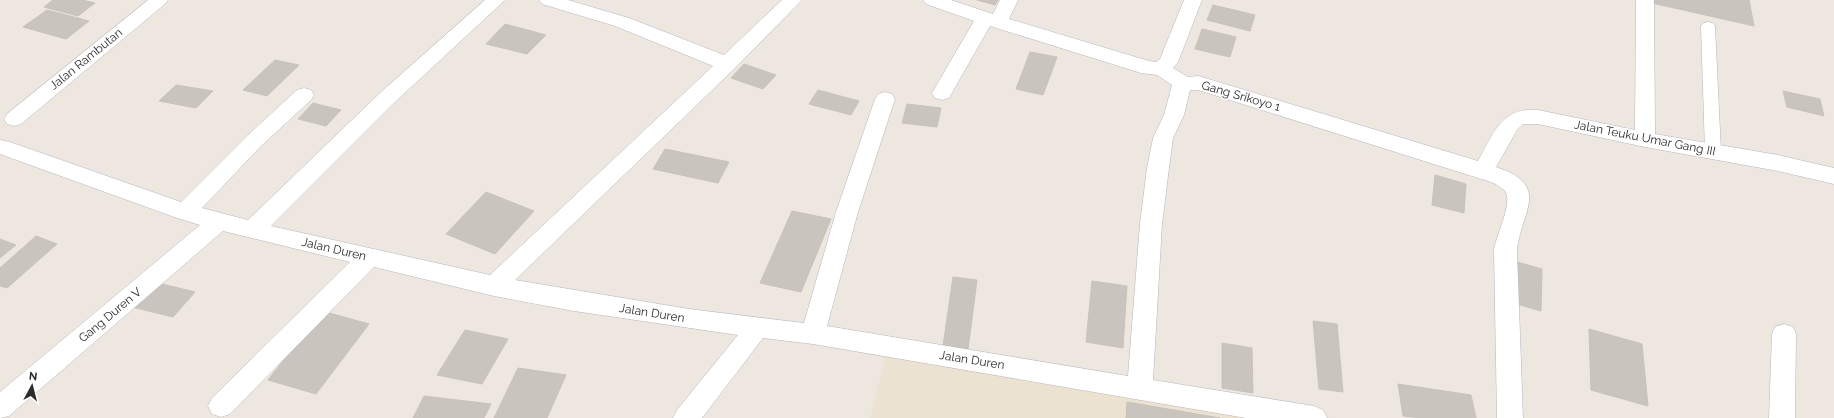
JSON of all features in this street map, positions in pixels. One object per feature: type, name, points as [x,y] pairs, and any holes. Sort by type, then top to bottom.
[{"type":"street","name":"Jalan Rambutan","points":[[7,119],[159,0]]},
{"type":"street","points":[[252,230],[387,98],[496,0]]},
{"type":"street","points":[[548,0],[622,22],[727,64]]},
{"type":"street","points":[[494,286],[793,0]]},
{"type":"street","name":"Gang Srikoyo 1","points":[[932,0],[1148,68],[1161,69],[1184,84],[1198,83],[1484,171],[1509,181],[1516,188],[1518,196],[1517,206],[1507,239],[1505,255],[1510,418]]},
{"type":"street","points":[[942,92],[992,20],[1010,0]]},
{"type":"street","points":[[1161,69],[1168,62],[1193,0]]},
{"type":"street","points":[[1645,0],[1645,140]]},
{"type":"street","points":[[1140,388],[1151,224],[1158,168],[1163,138],[1174,115],[1181,87],[1184,84]]},
{"type":"street","points":[[184,212],[254,141],[304,95]]},
{"type":"street","points":[[813,334],[847,212],[884,99]]},
{"type":"street","name":"Jalan Teuku Umar Gang III","points":[[1484,171],[1510,125],[1514,120],[1524,116],[1558,121],[1645,140],[1778,163],[1834,176]]},
{"type":"street","points":[[1,148],[15,139],[21,130],[21,123],[7,119]]},
{"type":"street","name":"Jalan Duren","points":[[1,148],[184,212],[369,258],[494,286],[574,301],[757,328],[813,334],[1314,418]]},
{"type":"street","name":"Gang Duren V","points":[[0,408],[220,221]]},
{"type":"street","points":[[221,406],[369,258]]},
{"type":"street","points":[[686,418],[757,328]]},
{"type":"street","points":[[1782,418],[1784,334]]},
{"type":"lane","points":[[1708,26],[1713,152]]},
{"type":"shaded area","points":[[887,350],[1331,418],[870,418]]},
{"type":"building","points":[[53,0],[82,0],[95,3],[78,16],[44,7]]},
{"type":"building","points":[[977,0],[998,0],[995,5]]},
{"type":"building","points":[[1651,0],[1749,0],[1754,26],[1652,3]]},
{"type":"building","points":[[1213,5],[1255,15],[1250,31],[1207,20]]},
{"type":"building","points":[[47,10],[89,21],[66,39],[23,27]]},
{"type":"building","points":[[505,24],[546,35],[527,54],[486,44]]},
{"type":"building","points":[[1202,29],[1236,37],[1230,57],[1195,49]]},
{"type":"building","points":[[1030,52],[1057,57],[1043,95],[1016,89]]},
{"type":"building","points":[[275,60],[299,65],[267,96],[243,90]]},
{"type":"building","points":[[744,64],[776,75],[763,89],[731,78]]},
{"type":"building","points":[[176,85],[213,91],[196,108],[159,101]]},
{"type":"building","points":[[818,90],[859,101],[851,115],[809,104]]},
{"type":"building","points":[[1783,91],[1820,99],[1824,116],[1787,107]]},
{"type":"building","points":[[313,103],[341,110],[326,126],[298,119]]},
{"type":"building","points":[[907,104],[941,108],[937,127],[902,123]]},
{"type":"building","points":[[665,149],[729,162],[718,183],[653,169]]},
{"type":"building","points":[[1435,175],[1466,184],[1464,213],[1432,205]]},
{"type":"building","points":[[486,192],[534,211],[495,254],[446,234]]},
{"type":"building","points":[[792,211],[831,219],[801,292],[760,283]]},
{"type":"building","points":[[36,236],[57,244],[7,288],[0,286],[0,268]]},
{"type":"building","points":[[0,239],[16,245],[0,258]]},
{"type":"building","points":[[1514,261],[1542,269],[1541,311],[1513,303]]},
{"type":"building","points":[[953,277],[977,280],[968,349],[943,346]]},
{"type":"building","points":[[1092,281],[1127,286],[1123,348],[1086,342]]},
{"type":"building","points":[[154,282],[195,292],[173,317],[132,307]]},
{"type":"building","points":[[322,311],[369,324],[316,394],[268,380]]},
{"type":"building","points":[[1313,321],[1337,324],[1343,392],[1319,389]]},
{"type":"building","points":[[1589,329],[1642,344],[1648,406],[1591,390]]},
{"type":"building","points":[[465,330],[508,339],[482,384],[437,375]]},
{"type":"building","points":[[1222,343],[1252,348],[1253,393],[1222,388]]},
{"type":"building","points":[[518,368],[566,375],[547,418],[494,418]]},
{"type":"building","points":[[1398,384],[1471,395],[1476,418],[1420,418],[1403,416]]},
{"type":"building","points":[[424,396],[491,404],[484,418],[413,418]]},
{"type":"building","points":[[1127,402],[1220,418],[1126,418]]}]
